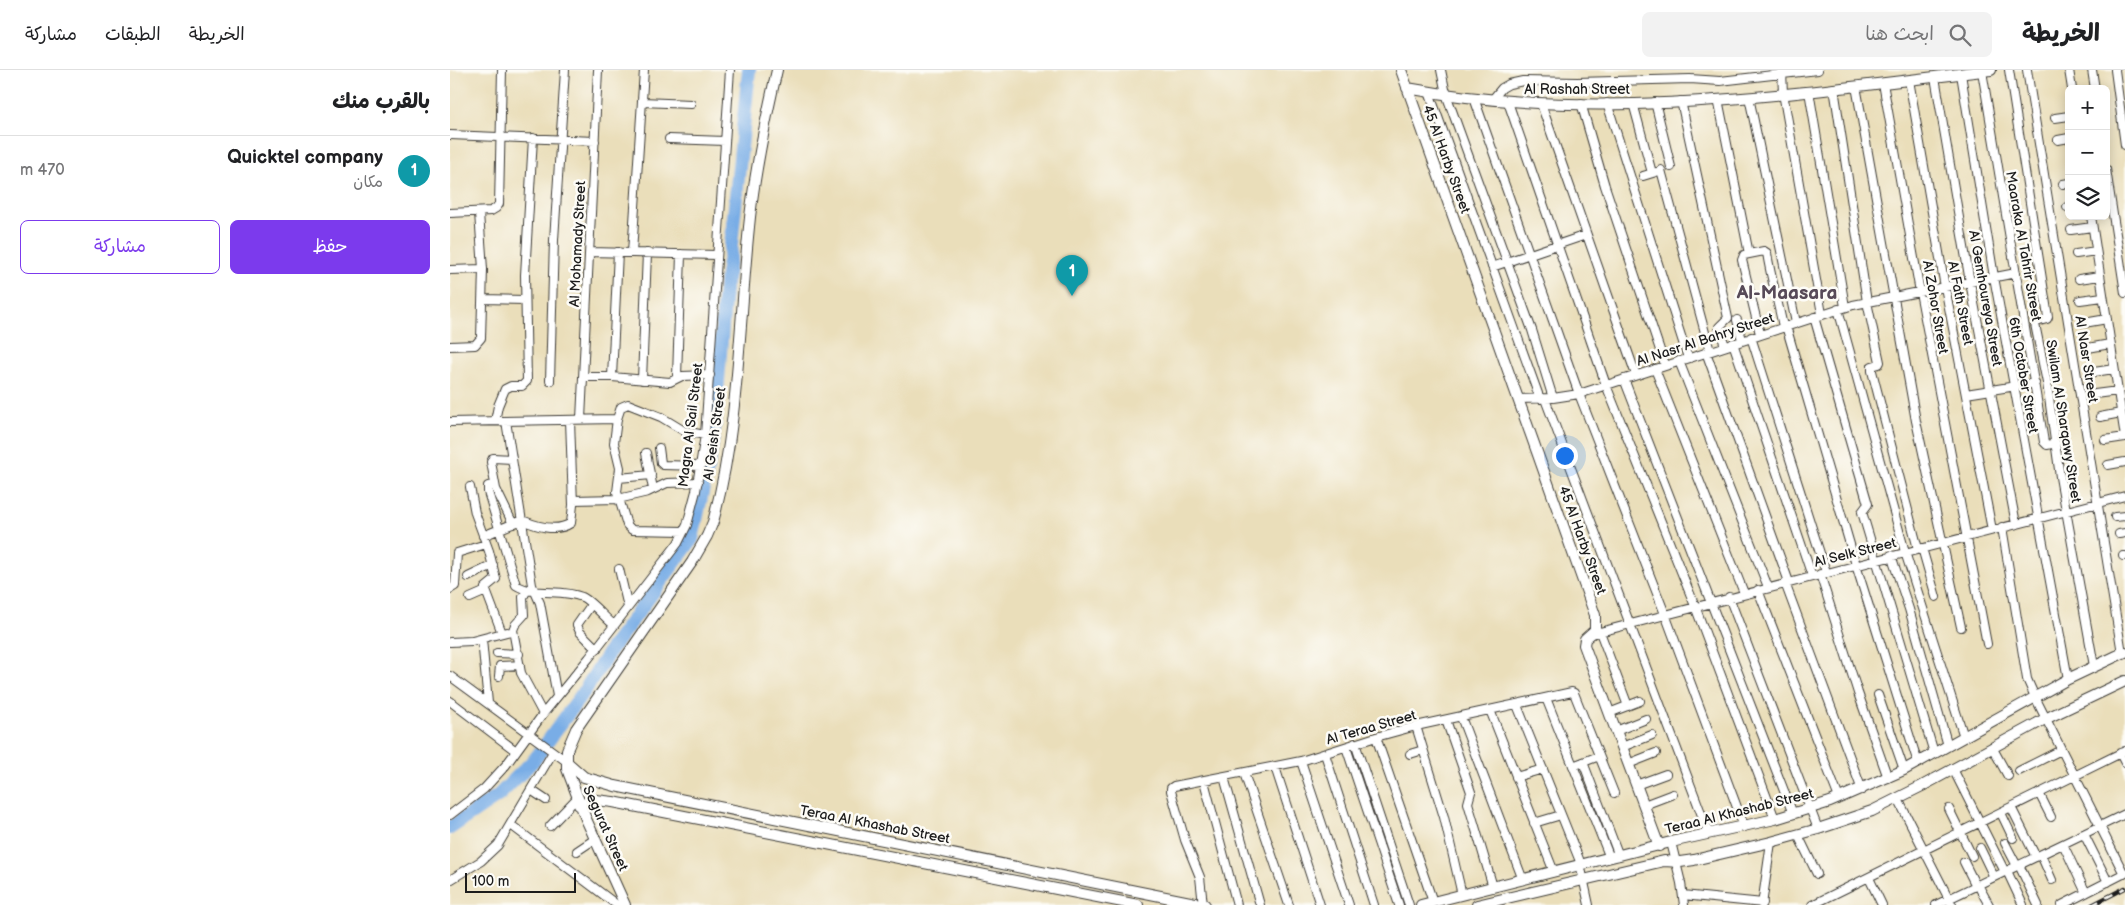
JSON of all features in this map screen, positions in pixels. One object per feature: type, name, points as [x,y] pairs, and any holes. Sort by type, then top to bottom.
[{"type":"street","points":[[450,213],[491,211],[499,204],[502,70]]},
{"type":"street","points":[[550,381],[559,139],[565,70]]},
{"type":"street","name":"Al Mohamady Street","points":[[581,419],[598,70]]},
{"type":"street","points":[[632,253],[644,70]]},
{"type":"street","name":"Magra Al Sail Street","points":[[451,814],[484,790],[531,736],[543,714],[674,548],[684,531],[698,482],[705,435],[730,70]]},
{"type":"street","name":"Al Geish Street","points":[[566,761],[567,750],[576,729],[692,562],[713,522],[731,428],[749,227],[758,154],[777,70]]},
{"type":"street","name":"45 Al Harby Street","points":[[1401,70],[1595,615],[1596,633],[1585,639],[1584,644],[1659,846]]},
{"type":"street","points":[[1441,70],[1446,94],[1532,330],[1546,399]]},
{"type":"street","name":"Al Rashah Street","points":[[1492,100],[1502,88],[1509,84],[1523,81],[1578,82],[1690,79],[1720,81],[1782,72],[1818,70]]},
{"type":"street","name":"Swilam Al Sharqawy Street","points":[[2009,70],[2048,317],[2047,320],[2036,322],[2035,324],[2047,383],[2066,511],[2094,666]]},
{"type":"street","name":"Al Nasr Street","points":[[2027,70],[2124,652]]},
{"type":"street","points":[[2069,70],[2071,85]]},
{"type":"street","points":[[2092,70],[2094,85]]},
{"type":"street","points":[[2115,70],[2125,145]]},
{"type":"street","name":"Al Rashah Street","points":[[1407,88],[1508,102],[1541,104],[1633,103],[1718,99],[1809,91],[1986,71]]},
{"type":"street","name":"Maaraka Al Tahrir Street","points":[[1986,71],[2016,273],[2045,443],[2056,443]]},
{"type":"street","points":[[1782,72],[1782,93],[1818,316],[1868,504],[1862,512],[1934,753]]},
{"type":"street","name":"6th October Street","points":[[1961,74],[1994,277],[2068,679]]},
{"type":"street","name":"Al Gemhoureya Street","points":[[1934,77],[1970,282],[2016,524]]},
{"type":"street","name":"Al Fath Street","points":[[1908,80],[1945,287],[1992,530]]},
{"type":"street","name":"Al Zohor Street","points":[[1883,82],[1986,644]]},
{"type":"street","points":[[1856,86],[1893,297],[1961,627]]},
{"type":"street","points":[[1834,88],[1868,302],[1880,362],[1872,366],[1872,371],[1920,548],[1936,597]]},
{"type":"street","points":[[1809,91],[1842,308],[1905,552],[1964,737]]},
{"type":"street","points":[[1429,92],[1492,267],[1546,399],[1709,834]]},
{"type":"street","points":[[1749,96],[1796,323]]},
{"type":"street","points":[[1474,98],[1579,394],[1665,614],[1744,826]]},
{"type":"street","points":[[1718,99],[1749,254]]},
{"type":"street","points":[[1681,101],[1728,318],[1720,327],[1729,344],[1819,574]]},
{"type":"street","points":[[642,102],[691,104]]},
{"type":"street","points":[[1508,102],[1606,385],[1695,606],[1775,819]]},
{"type":"street","points":[[1655,102],[1671,167]]},
{"type":"street","points":[[1607,103],[1688,358]]},
{"type":"street","points":[[1633,103],[1652,173]]},
{"type":"street","points":[[1541,104],[1636,375]]},
{"type":"street","points":[[1581,104],[1605,186],[1666,365]]},
{"type":"street","points":[[2055,118],[2065,117]]},
{"type":"street","points":[[450,135],[595,141]]},
{"type":"street","points":[[495,422],[498,406],[505,389],[511,386],[522,386],[527,381],[525,275],[533,138]]},
{"type":"street","points":[[670,139],[725,141]]},
{"type":"street","points":[[2058,140],[2065,139]]},
{"type":"street","points":[[1643,176],[1680,164]]},
{"type":"street","points":[[1661,170],[1708,351],[1787,582],[1862,790]]},
{"type":"street","points":[[2107,175],[2125,293]]},
{"type":"street","points":[[450,346],[475,345],[481,338],[483,269],[479,213]]},
{"type":"street","points":[[2091,220],[2125,437],[2105,440]]},
{"type":"street","points":[[2071,230],[2092,227]]},
{"type":"street","points":[[1492,267],[1586,235]]},
{"type":"street","points":[[1760,334],[1742,260],[1743,255],[1765,251],[1767,253],[1771,283],[1918,763]]},
{"type":"street","points":[[2076,254],[2096,251]]},
{"type":"street","points":[[590,252],[717,255]]},
{"type":"street","points":[[612,377],[618,252]]},
{"type":"street","points":[[642,380],[647,253]]},
{"type":"street","points":[[677,377],[682,254]]},
{"type":"street","points":[[450,270],[483,269]]},
{"type":"street","name":"Al Nasr Al Bahry Street","points":[[1519,399],[1546,399],[1579,394],[1842,308],[2016,273]]},
{"type":"street","points":[[2079,279],[2100,276]]},
{"type":"street","points":[[2080,300],[2103,297]]},
{"type":"street","points":[[483,299],[525,300]]},
{"type":"street","points":[[2084,323],[2106,319]]},
{"type":"street","points":[[1737,320],[1742,340]]},
{"type":"street","points":[[1751,337],[1819,574],[1858,694],[1888,778]]},
{"type":"street","points":[[2088,348],[2110,344]]},
{"type":"street","points":[[1679,361],[1768,587]]},
{"type":"street","points":[[2094,372],[2114,368]]},
{"type":"street","points":[[1654,369],[1744,593]]},
{"type":"street","points":[[583,377],[612,377],[672,382],[677,377],[682,376],[710,375]]},
{"type":"street","points":[[1624,379],[1793,814]]},
{"type":"street","points":[[1966,394],[2035,383]]},
{"type":"street","points":[[2095,394],[2118,391]]},
{"type":"street","points":[[684,531],[632,530],[629,528],[618,500],[620,464],[614,443],[617,419],[621,407],[628,404],[661,417],[684,431],[705,435]]},
{"type":"street","points":[[2100,417],[2121,413]]},
{"type":"street","points":[[450,422],[617,419]]},
{"type":"street","points":[[450,589],[455,586],[454,560],[458,552],[484,540],[498,530],[522,520],[540,526],[567,526],[571,524],[573,500],[570,420]]},
{"type":"street","points":[[506,421],[531,590],[540,603],[557,696]]},
{"type":"street","points":[[659,448],[663,465],[701,466]]},
{"type":"street","points":[[646,453],[653,489]]},
{"type":"street","points":[[512,459],[491,459],[495,484],[513,524]]},
{"type":"street","points":[[2108,465],[2125,462]]},
{"type":"street","points":[[619,478],[651,475]]},
{"type":"street","points":[[573,500],[618,500],[672,482],[698,482]]},
{"type":"street","points":[[495,484],[487,488],[498,530],[515,583],[518,587],[580,597],[614,625]]},
{"type":"street","points":[[470,487],[475,513],[493,565],[496,580],[486,586],[486,591],[502,633]]},
{"type":"street","name":"Al Selk Street","points":[[1596,633],[1744,593],[2125,496]]},
{"type":"street","points":[[2115,517],[2125,516]]},
{"type":"street","points":[[2002,527],[2024,669],[2034,697],[2124,874],[2062,905]]},
{"type":"street","points":[[1891,555],[1909,609],[1948,746]]},
{"type":"street","points":[[468,577],[493,565]]},
{"type":"street","points":[[619,569],[628,607]]},
{"type":"street","points":[[531,590],[523,596],[524,615],[514,625],[514,630],[524,680],[543,714]]},
{"type":"street","points":[[1758,590],[1839,798]]},
{"type":"street","points":[[470,598],[486,591]]},
{"type":"street","points":[[1729,597],[1818,830]]},
{"type":"street","points":[[591,605],[578,621],[578,628],[596,649]]},
{"type":"street","points":[[450,642],[482,639],[514,630]]},
{"type":"street","points":[[573,639],[580,632]]},
{"type":"street","points":[[1596,633],[1628,706]]},
{"type":"street","points":[[482,639],[488,704]]},
{"type":"street","name":"Teraa Al Khashab Street","points":[[1421,905],[1810,809],[1862,790],[1918,763],[2034,697],[2124,652]]},
{"type":"street","points":[[497,653],[519,654]]},
{"type":"street","points":[[499,676],[500,666],[520,665]]},
{"type":"street","points":[[450,676],[531,736]]},
{"type":"street","points":[[1477,905],[1664,861],[1694,860],[1818,830],[1872,811],[1898,799],[2045,719],[2124,683]]},
{"type":"street","name":"Al Teraa Street","points":[[1204,905],[1200,877],[1187,846],[1171,791],[1171,788],[1174,786],[1301,761],[1416,726],[1572,692],[1599,756]]},
{"type":"street","points":[[1878,695],[1904,770]]},
{"type":"street","points":[[1546,698],[1573,766],[1614,857]]},
{"type":"street","points":[[450,701],[516,751]]},
{"type":"street","points":[[1609,713],[1640,701]]},
{"type":"street","points":[[1517,705],[1581,865],[1589,905]]},
{"type":"street","points":[[1490,710],[1554,872]]},
{"type":"street","points":[[1461,717],[1523,880]]},
{"type":"street","points":[[1616,730],[1646,719]]},
{"type":"street","points":[[1446,720],[1471,792],[1468,803],[1493,887]]},
{"type":"street","points":[[1416,726],[1444,817],[1462,894]]},
{"type":"street","name":"Teraa Al Khashab Street","points":[[531,736],[566,761],[584,777],[615,786],[1204,905]]},
{"type":"street","points":[[1622,747],[1652,736]]},
{"type":"street","points":[[1376,737],[1433,902]]},
{"type":"street","points":[[1355,744],[1409,905]]},
{"type":"street","points":[[1346,746],[1398,905]]},
{"type":"street","points":[[1992,747],[2008,776]]},
{"type":"street","points":[[1410,754],[1423,750]]},
{"type":"street","points":[[2019,771],[2061,750]]},
{"type":"street","points":[[450,880],[490,854],[511,825],[551,751]]},
{"type":"street","points":[[1812,905],[2123,752],[2125,763]]},
{"type":"street","points":[[1628,764],[1656,753]]},
{"type":"street","points":[[1325,754],[1374,905]]},
{"type":"street","points":[[1573,766],[1599,756],[1614,793]]},
{"type":"street","name":"Segurat Street","points":[[566,761],[578,801],[625,905]]},
{"type":"street","points":[[1301,761],[1349,905]]},
{"type":"street","points":[[1583,762],[1614,857]]},
{"type":"street","points":[[1275,767],[1320,905]]},
{"type":"street","points":[[1516,777],[1543,769]]},
{"type":"street","points":[[1953,769],[2023,905]]},
{"type":"street","points":[[1244,773],[1290,905]]},
{"type":"street","points":[[1636,785],[1666,774]]},
{"type":"street","points":[[1224,777],[1260,905]]},
{"type":"street","points":[[1204,781],[1237,905]]},
{"type":"street","points":[[613,802],[615,786]]},
{"type":"street","points":[[531,790],[546,800]]},
{"type":"street","points":[[2039,793],[2051,818]]},
{"type":"street","points":[[1644,805],[1673,794]]},
{"type":"street","points":[[1898,799],[1950,902]]},
{"type":"street","name":"Teraa Al Khashab Street","points":[[578,801],[596,800],[613,802],[1138,905]]},
{"type":"street","points":[[550,826],[578,801]]},
{"type":"street","points":[[450,803],[451,814]]},
{"type":"street","points":[[2011,807],[2052,880]]},
{"type":"street","points":[[1949,809],[1972,856]]},
{"type":"street","points":[[2001,812],[2013,838]]},
{"type":"street","points":[[1936,905],[1950,902],[1977,885],[2125,814]]},
{"type":"street","points":[[1534,823],[1562,815]]},
{"type":"street","points":[[511,825],[617,905]]},
{"type":"street","points":[[2084,834],[2108,882]]},
{"type":"street","points":[[1798,835],[1817,874]]},
{"type":"street","points":[[577,851],[595,839]]},
{"type":"street","points":[[1672,842],[1683,895],[1682,905]]},
{"type":"street","points":[[1683,895],[1763,904],[1771,842]]},
{"type":"street","points":[[2005,843],[2038,905]]},
{"type":"street","points":[[2063,844],[2086,893]]},
{"type":"street","points":[[1980,848],[1994,877]]},
{"type":"street","points":[[1964,862],[1989,905]]},
{"type":"street","points":[[1018,882],[1021,868]]},
{"type":"street","points":[[1869,878],[1882,905]]},
{"type":"waterway","points":[[450,828],[499,795],[535,759],[585,690],[611,649],[692,539],[715,422],[725,286],[730,255],[749,70]]},
{"type":"railway","points":[[2092,905],[2125,888]]},
{"type":"place","name":"Quicktel company","points":[[1072,296]]},
{"type":"district","name":"Al-Maasara","points":[[1787,292]]}]
